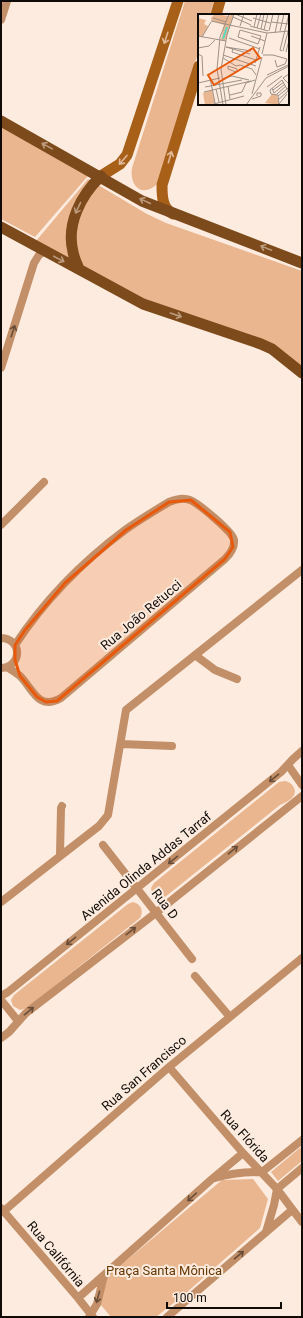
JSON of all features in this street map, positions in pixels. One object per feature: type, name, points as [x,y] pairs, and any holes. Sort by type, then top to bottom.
[{"type":"main road","points":[[79,269],[73,250],[73,231],[76,211],[90,187],[101,176],[120,164],[127,155],[178,1]]},
{"type":"main road","points":[[216,14],[220,1]]},
{"type":"main road","points":[[198,69],[162,185],[163,204],[169,212],[234,235],[302,263]]},
{"type":"main road","points":[[1,121],[101,176],[142,201],[178,215]]},
{"type":"main road","points":[[1,228],[143,304],[272,349],[302,373]]},
{"type":"street","points":[[1,20],[7,1]]},
{"type":"street","points":[[1,368],[34,263],[39,255],[45,251]]},
{"type":"street","points":[[1,525],[44,482]]},
{"type":"street","name":"Rua João Retucci","points":[[13,643],[65,583],[84,565],[126,530],[169,502],[184,498],[191,500],[198,504],[230,532],[234,539],[230,554],[225,559],[57,701],[46,702],[37,697],[20,676]]},
{"type":"street","points":[[1,902],[99,826],[108,815],[126,710],[302,570]]},
{"type":"street","points":[[1,638],[13,643],[17,653],[15,660],[20,676]]},
{"type":"street","points":[[195,655],[215,670],[238,678]]},
{"type":"street","points":[[15,660],[4,668],[20,676]]},
{"type":"street","points":[[121,744],[172,746]]},
{"type":"street","name":"Avenida Olinda Addas Tarraf","points":[[1,996],[138,888],[281,772],[293,758],[302,751]]},
{"type":"street","points":[[288,765],[302,785]]},
{"type":"street","points":[[1,1038],[9,1032],[18,1021],[302,796]]},
{"type":"street","points":[[60,855],[62,806]]},
{"type":"street","name":"Rua D","points":[[104,845],[192,959]]},
{"type":"street","name":"Rua San Francisco","points":[[2,1209],[169,1067],[302,958]]},
{"type":"street","points":[[195,976],[230,1017]]},
{"type":"street","points":[[1,1000],[18,1021]]},
{"type":"street","name":"Rua Flórida","points":[[169,1067],[243,1153],[277,1189],[302,1222]]},
{"type":"street","points":[[212,1179],[228,1174],[262,1172],[302,1140]]},
{"type":"street","points":[[78,1298],[243,1153]]},
{"type":"street","points":[[266,1233],[277,1189],[302,1168]]},
{"type":"street","name":"Rua Califórnia","points":[[2,1209],[78,1298],[91,1316]]},
{"type":"street","points":[[167,1317],[292,1210]]},
{"type":"street","points":[[91,1316],[97,1304],[104,1275]]},
{"type":"highlighted area","points":[[191,500],[230,532],[233,547],[225,559],[57,701],[46,702],[37,697],[20,676],[15,660],[15,645],[25,630],[65,583],[126,530],[169,502]]},
{"type":"green space","points":[[185,1],[214,1],[210,14],[198,14],[198,53],[158,183],[148,190],[139,189],[133,181],[132,168]]},
{"type":"green space","points":[[1,126],[88,176],[35,237],[1,219]]},
{"type":"green space","points":[[88,179],[147,214],[166,223],[302,271],[302,367],[141,300],[36,241]]},
{"type":"green space","points":[[285,781],[290,783],[295,790],[295,793],[291,799],[280,805],[165,897],[159,899],[153,896],[151,888],[154,883],[279,782]]},
{"type":"green space","points":[[133,902],[138,904],[142,910],[140,918],[27,1008],[20,1010],[13,1006],[11,1000],[14,995],[128,904]]},
{"type":"green space","points":[[302,1146],[302,1161],[278,1181],[271,1172]]},
{"type":"green space","name":"Praça Santa Mônica","points":[[253,1179],[268,1199],[260,1228],[186,1293],[156,1317],[111,1317],[100,1304],[108,1276],[222,1180]]}]
